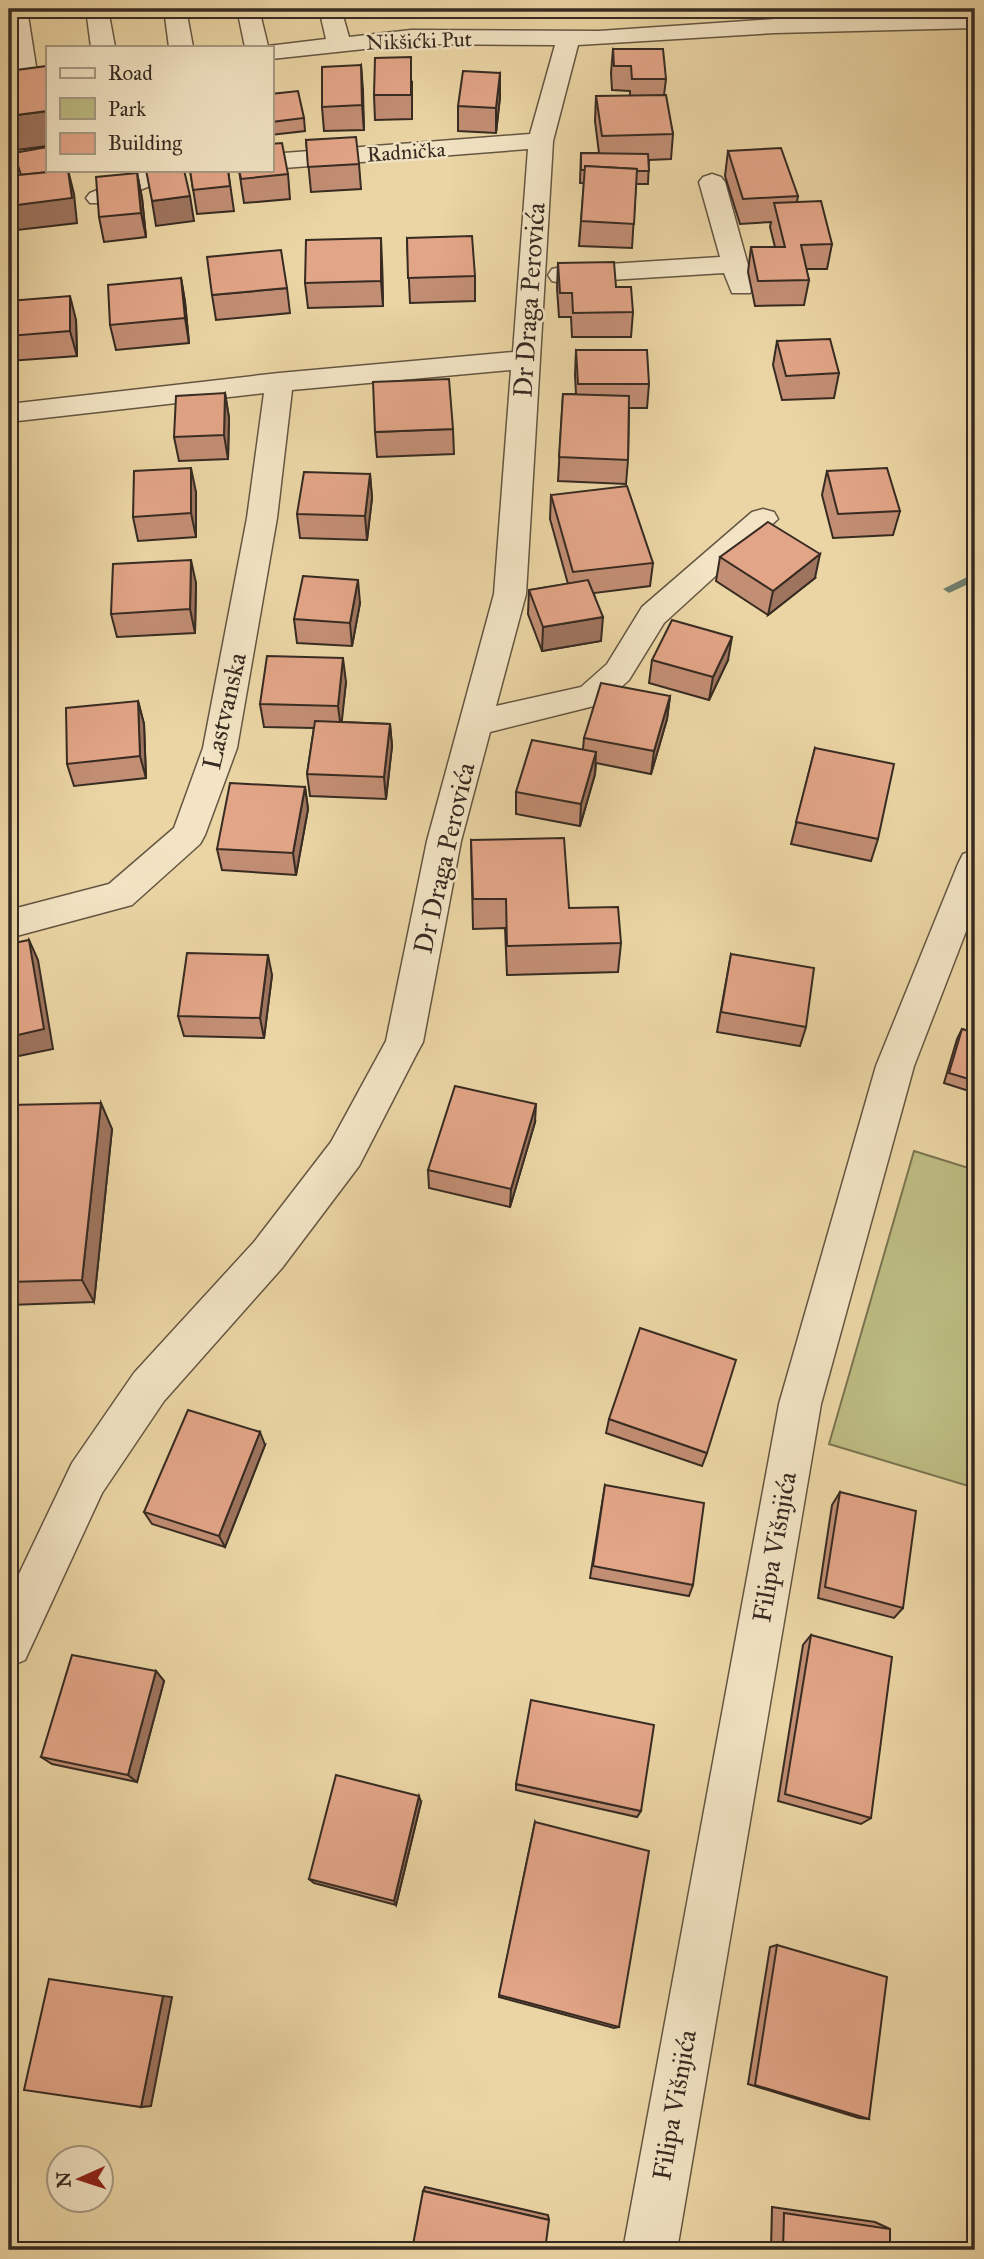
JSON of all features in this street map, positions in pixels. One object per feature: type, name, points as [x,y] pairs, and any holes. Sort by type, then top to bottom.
[{"type":"street","points":[[16,9],[27,79]]},
{"type":"street","points":[[97,9],[103,46]]},
{"type":"street","points":[[175,9],[181,46]]},
{"type":"street","points":[[248,9],[257,46]]},
{"type":"street","points":[[330,9],[340,45]]},
{"type":"street","points":[[500,16],[527,30],[568,39],[762,27],[975,21]]},
{"type":"street","name":"Nikšićki Put","points":[[273,52],[340,45],[407,28],[568,39]]},
{"type":"street","name":"Dr Draga Perovića","points":[[9,1644],[87,1478],[149,1387],[268,1255],[345,1154],[404,1042],[444,841],[510,594],[541,141],[568,39]]},
{"type":"street","name":"Radnička","points":[[273,162],[541,141]]},
{"type":"street","points":[[99,198],[163,172]]},
{"type":"street","points":[[531,277],[739,276],[712,182]]},
{"type":"street","points":[[9,413],[279,382],[524,360]]},
{"type":"street","name":"Lastvanska","points":[[9,924],[120,895],[188,835],[220,748],[262,518],[279,382]]},
{"type":"street","points":[[476,723],[591,696],[604,687],[618,672],[653,615],[763,519]]},
{"type":"street","name":"Filipa Višnjića","points":[[650,2250],[800,1404],[895,1066],[975,863]]},
{"type":"green space","points":[[914,1151],[975,1170],[975,1488],[829,1444]]},
{"type":"building","points":[[613,49],[663,49],[666,79],[632,79],[631,66],[614,66]]},
{"type":"building","points":[[411,57],[411,95],[374,95],[375,58]]},
{"type":"building","points":[[361,65],[362,105],[322,107],[322,67]]},
{"type":"building","points":[[46,66],[46,111],[9,116],[9,71]]},
{"type":"building","points":[[463,71],[500,73],[496,108],[458,106]]},
{"type":"building","points":[[298,91],[304,118],[273,122],[273,94]]},
{"type":"building","points":[[666,95],[673,134],[602,136],[596,96]]},
{"type":"building","points":[[356,137],[359,164],[308,167],[306,140]]},
{"type":"building","points":[[282,143],[288,174],[241,179],[239,172],[273,172],[273,144]]},
{"type":"building","points":[[46,147],[46,172],[49,172],[21,175],[14,153]]},
{"type":"building","points":[[781,148],[798,196],[743,199],[728,151]]},
{"type":"building","points":[[581,153],[648,154],[649,171],[585,166],[585,170],[581,170]]},
{"type":"building","points":[[585,166],[637,169],[634,224],[581,221]]},
{"type":"building","points":[[68,172],[72,198],[9,206],[9,176]]},
{"type":"building","points":[[146,172],[184,172],[190,196],[152,201]]},
{"type":"building","points":[[190,172],[228,172],[230,186],[193,190]]},
{"type":"building","points":[[137,173],[141,213],[99,217],[96,177]]},
{"type":"building","points":[[821,201],[832,244],[801,245],[809,280],[758,281],[751,247],[785,247],[774,203]]},
{"type":"building","points":[[472,236],[475,276],[408,278],[407,238]]},
{"type":"building","points":[[381,238],[381,281],[305,283],[306,240]]},
{"type":"building","points":[[281,250],[287,288],[212,295],[207,257]]},
{"type":"building","points":[[614,262],[616,287],[631,287],[633,312],[573,313],[572,293],[560,293],[558,263]]},
{"type":"building","points":[[181,278],[185,318],[110,325],[108,285]]},
{"type":"building","points":[[70,296],[70,331],[9,336],[9,301]]},
{"type":"building","points":[[830,339],[839,373],[786,376],[777,341]]},
{"type":"building","points":[[576,350],[647,350],[649,384],[578,384]]},
{"type":"building","points":[[449,379],[453,429],[375,432],[373,382]]},
{"type":"building","points":[[225,393],[224,435],[174,437],[176,396]]},
{"type":"building","points":[[563,394],[629,396],[628,460],[559,457]]},
{"type":"building","points":[[191,468],[191,513],[133,517],[134,471]]},
{"type":"building","points":[[887,468],[900,511],[838,514],[827,471]]},
{"type":"building","points":[[304,472],[370,474],[365,516],[297,514]]},
{"type":"building","points":[[627,486],[653,563],[573,572],[551,495]]},
{"type":"building","points":[[768,522],[820,554],[773,591],[720,557]]},
{"type":"building","points":[[191,560],[190,609],[111,614],[113,564]]},
{"type":"building","points":[[303,576],[358,580],[350,623],[294,619]]},
{"type":"building","points":[[588,580],[603,617],[543,627],[529,590]]},
{"type":"building","points":[[672,620],[732,637],[713,677],[652,660]]},
{"type":"building","points":[[267,656],[343,658],[338,706],[260,704]]},
{"type":"building","points":[[601,683],[670,696],[654,751],[584,738]]},
{"type":"building","points":[[138,701],[140,756],[67,764],[66,708]]},
{"type":"building","points":[[315,721],[390,724],[384,777],[307,774]]},
{"type":"building","points":[[532,740],[596,752],[581,804],[516,792]]},
{"type":"building","points":[[815,748],[894,764],[878,839],[796,822]]},
{"type":"building","points":[[230,783],[305,787],[293,853],[217,849]]},
{"type":"building","points":[[564,838],[569,908],[618,907],[621,943],[507,946],[506,899],[473,899],[471,840]]},
{"type":"building","points":[[29,940],[44,1029],[9,1037],[9,944]]},
{"type":"building","points":[[187,953],[268,955],[260,1018],[178,1016]]},
{"type":"building","points":[[731,954],[814,968],[806,1027],[721,1012]]},
{"type":"building","points":[[962,1029],[975,1033],[975,1081],[949,1073]]},
{"type":"building","points":[[455,1086],[536,1104],[511,1189],[428,1170]]},
{"type":"building","points":[[101,1103],[82,1280],[9,1282],[10,1105]]},
{"type":"building","points":[[640,1328],[736,1360],[707,1453],[609,1419]]},
{"type":"building","points":[[188,1410],[260,1432],[219,1536],[144,1512]]},
{"type":"building","points":[[605,1485],[704,1503],[693,1585],[593,1566]]},
{"type":"building","points":[[840,1492],[916,1511],[903,1608],[825,1587]]},
{"type":"building","points":[[811,1635],[892,1657],[871,1818],[785,1794]]},
{"type":"building","points":[[72,1655],[156,1671],[128,1775],[41,1757]]},
{"type":"building","points":[[531,1700],[654,1725],[641,1811],[516,1784]]},
{"type":"building","points":[[336,1775],[419,1796],[394,1901],[309,1879]]},
{"type":"building","points":[[535,1822],[649,1851],[619,2027],[499,1995]]},
{"type":"building","points":[[777,1945],[887,1977],[869,2119],[755,2085]]},
{"type":"building","points":[[49,1979],[163,1996],[141,2107],[24,2090]]},
{"type":"building","points":[[423,2191],[549,2220],[545,2250],[412,2250]]},
{"type":"building","points":[[784,2213],[890,2229],[890,2250],[783,2250]]},
{"type":"waterway","points":[[949,589],[975,577]]}]
